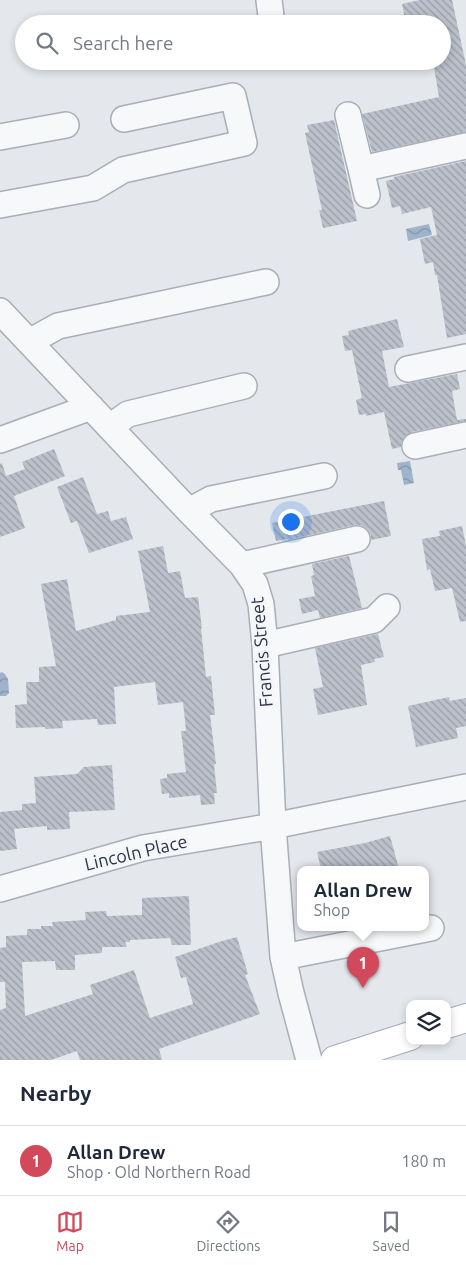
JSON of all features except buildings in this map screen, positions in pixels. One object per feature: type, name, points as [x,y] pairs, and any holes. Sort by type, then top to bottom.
[{"type":"main road","points":[[451,1023],[466,1018]]},
{"type":"main road","points":[[335,1060],[406,1037]]},
{"type":"street","points":[[269,0],[271,15]]},
{"type":"street","points":[[0,205],[93,188],[123,170],[244,143],[234,96],[124,119]]},
{"type":"street","points":[[348,115],[368,195]]},
{"type":"street","points":[[0,137],[66,125]]},
{"type":"street","points":[[361,169],[466,146]]},
{"type":"street","points":[[29,342],[58,326],[266,282]]},
{"type":"street","name":"Francis Street","points":[[0,311],[242,565],[255,584],[261,604],[265,645],[273,826],[283,957],[310,1060]]},
{"type":"street","points":[[408,369],[466,357]]},
{"type":"street","points":[[110,427],[128,414],[244,386]]},
{"type":"street","points":[[0,440],[91,407]]},
{"type":"street","points":[[415,446],[466,435]]},
{"type":"street","points":[[189,511],[211,499],[324,476]]},
{"type":"street","points":[[242,565],[357,539]]},
{"type":"street","points":[[265,645],[374,620],[388,607]]},
{"type":"street","name":"Lincoln Place","points":[[0,889],[143,848],[273,826],[466,787]]},
{"type":"street","points":[[283,957],[416,931]]},
{"type":"water","points":[[429,224],[432,235],[408,241],[406,229]]},
{"type":"water","points":[[410,461],[414,483],[404,485],[401,470],[398,470],[397,463]]},
{"type":"water","points":[[2,672],[8,679],[9,693],[6,696],[0,696],[0,673]]},
{"type":"place","name":"Allan Drew","points":[[363,988]]}]
